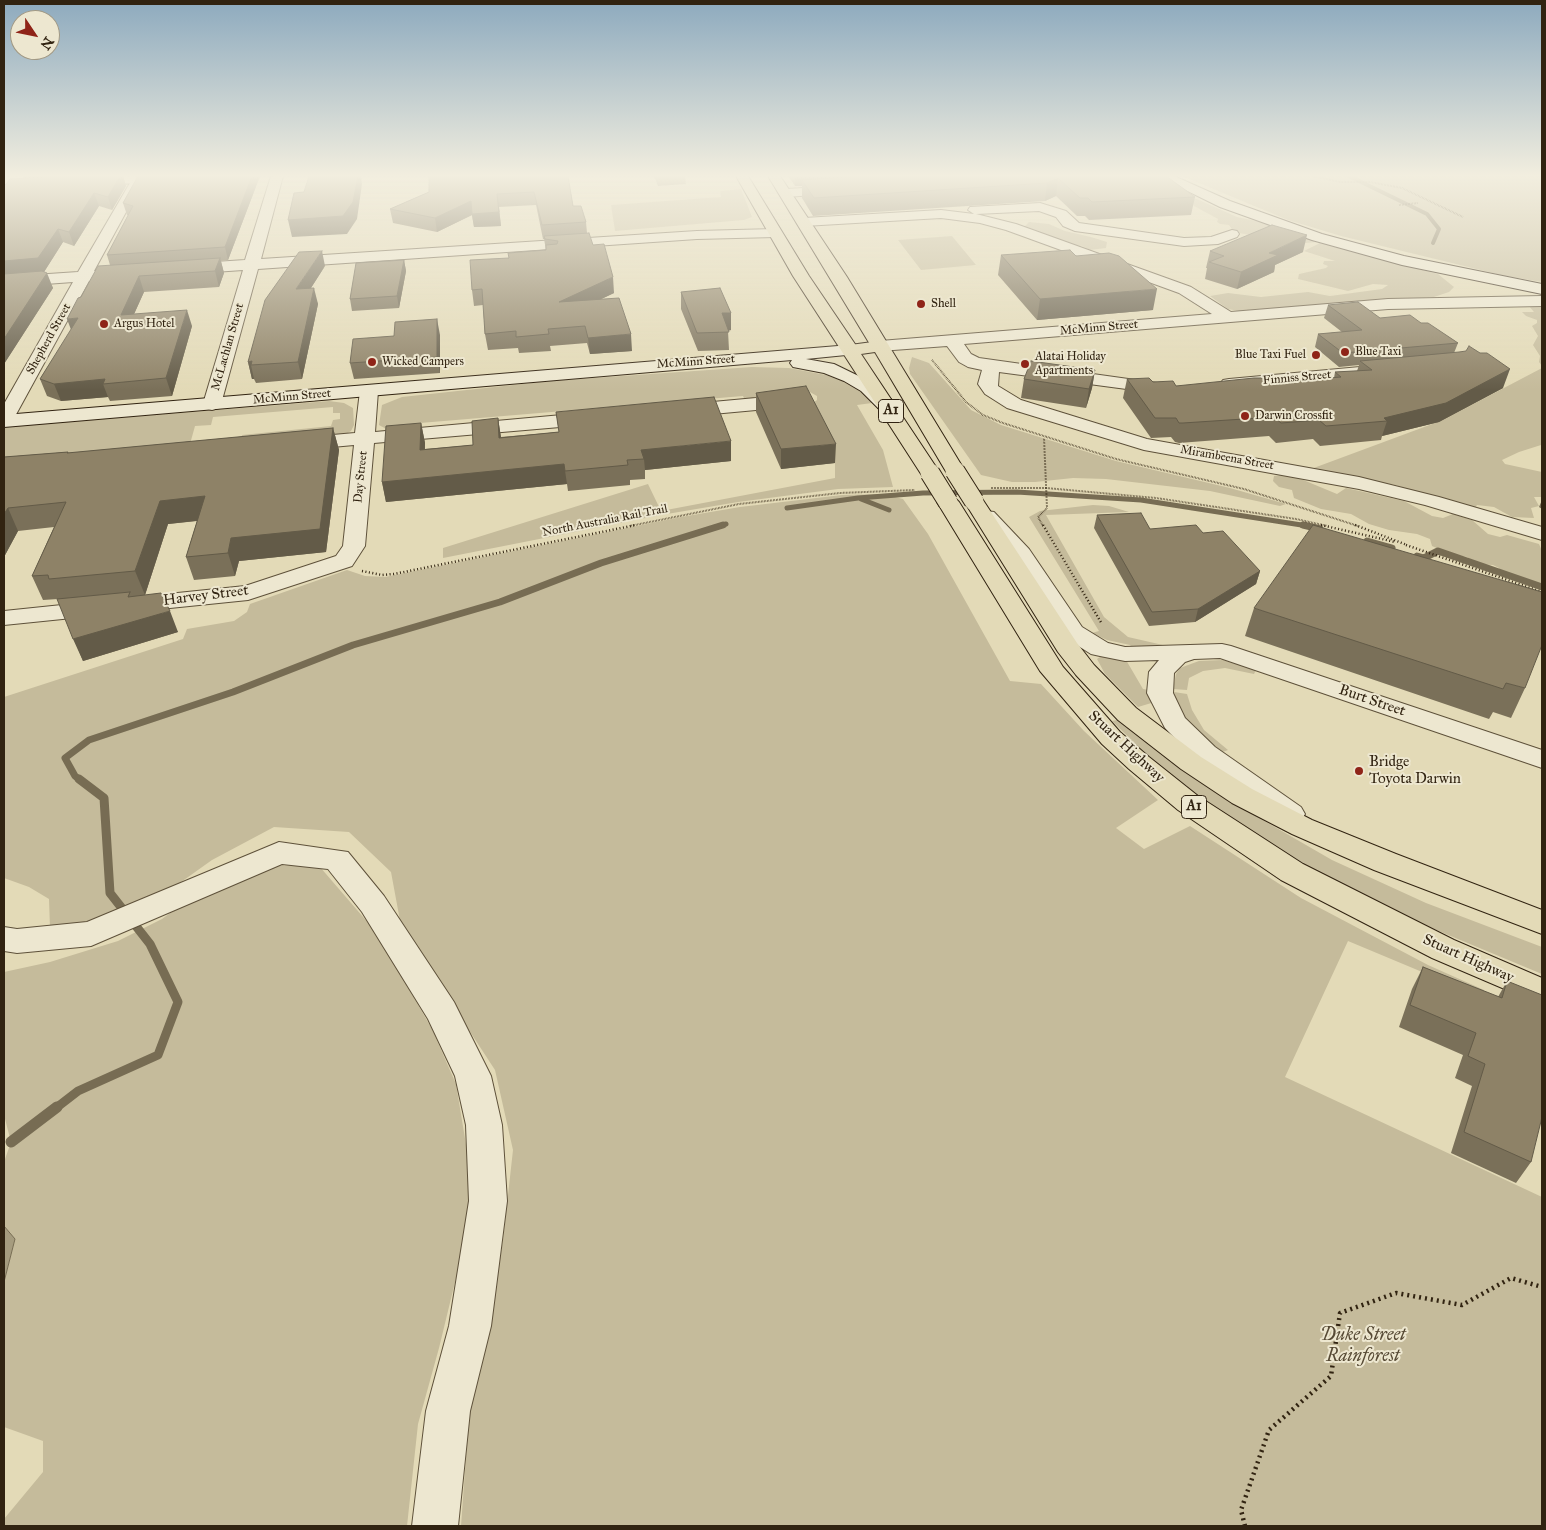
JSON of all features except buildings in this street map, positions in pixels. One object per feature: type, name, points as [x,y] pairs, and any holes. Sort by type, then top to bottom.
[{"type":"main road","name":"Stuart Highway","points":[[784,247],[834,328],[930,473],[973,502],[1053,671],[1111,738],[1195,808],[1292,872],[1442,949],[1542,992]]},
{"type":"main road","name":"Stuart Highway","points":[[820,247],[973,502],[1067,647],[1085,670],[1128,714],[1223,785],[1271,812],[1338,843],[1530,918],[1542,934]]},
{"type":"main road","name":"McMinn Street","points":[[850,350],[880,346]]},
{"type":"street","name":"Shepherd Street","points":[[4,420],[99,247]]},
{"type":"street","name":"McLachlan Street","points":[[212,404],[256,247]]},
{"type":"street","points":[[172,270],[513,247]]},
{"type":"street","points":[[1064,247],[1185,290],[1202,299],[1227,317]]},
{"type":"street","points":[[1359,247],[1492,280],[1542,289]]},
{"type":"street","points":[[4,282],[142,272]]},
{"type":"street","points":[[1388,304],[1451,295],[1470,275]]},
{"type":"street","points":[[1481,301],[1495,292],[1492,280]]},
{"type":"street","points":[[1388,304],[1542,301]]},
{"type":"street","name":"McMinn Street","points":[[880,346],[1388,304]]},
{"type":"street","points":[[777,356],[820,343],[829,336],[834,328]]},
{"type":"street","points":[[952,340],[965,358],[974,363],[1168,389],[1177,388]]},
{"type":"street","name":"McMinn Street","points":[[4,420],[850,350]]},
{"type":"street","points":[[717,361],[773,361],[828,368],[859,381],[887,406]]},
{"type":"street","name":"Mirambeena Street","points":[[993,366],[988,377],[988,384],[991,390],[1002,399],[1144,444],[1358,483],[1492,517],[1542,534]]},
{"type":"street","name":"Finniss Street","points":[[1207,386],[1393,370]]},
{"type":"street","name":"Day Street","points":[[344,560],[354,546],[366,438],[369,390]]},
{"type":"street","points":[[658,412],[756,404],[789,397]]},
{"type":"street","points":[[280,446],[610,417]]},
{"type":"street","points":[[973,502],[1021,554],[1066,624],[1082,639],[1100,649],[1125,654],[1200,650]]},
{"type":"street","name":"Harvey Street","points":[[4,618],[248,593],[344,560]]},
{"type":"street","points":[[1200,650],[1176,657],[1162,672],[1160,692],[1174,722],[1199,748],[1244,782],[1294,817],[1338,843]]},
{"type":"street","name":"Burt Street","points":[[1200,650],[1222,651],[1251,660],[1542,759]]},
{"type":"street","points":[[4,939],[17,941],[91,934],[279,852],[338,859],[373,904],[442,1012],[474,1076],[484,1125],[488,1201],[470,1326],[448,1412],[435,1526]]},
{"type":"path","points":[[1044,438],[1047,508],[1038,517],[1103,626]]},
{"type":"path","points":[[973,502],[1046,488],[1163,499],[1320,524],[1407,545],[1542,592]]},
{"type":"path","name":"North Australia Rail Trail","points":[[344,560],[369,574],[388,575],[739,504],[874,491],[917,490]]},
{"type":"path","points":[[1245,1526],[1241,1510],[1269,1430],[1330,1376],[1340,1313],[1396,1293],[1462,1305],[1511,1278],[1542,1286]]},
{"type":"green space","points":[[904,247],[961,247],[976,265],[921,270]]},
{"type":"green space","points":[[1085,247],[1106,247],[1106,248],[1090,250]]},
{"type":"green space","points":[[1311,247],[1337,247],[1438,274],[1454,287],[1449,292],[1434,297],[1244,312],[1228,309],[1210,296],[1228,293],[1261,297],[1308,292],[1330,296],[1382,289],[1388,285],[1373,284],[1348,291],[1298,279],[1299,274],[1326,268],[1328,266],[1323,264],[1324,261],[1335,261],[1304,251]]},
{"type":"green space","points":[[1388,247],[1542,247],[1542,282],[1505,276]]},
{"type":"green space","points":[[1529,306],[1542,307],[1542,366],[1539,362],[1540,356],[1533,345],[1538,336],[1532,326],[1537,323],[1537,320],[1526,316],[1522,312],[1534,312]]},
{"type":"green space","points":[[912,357],[929,363],[971,410],[1001,425],[1116,461],[1230,488],[1286,504],[1280,506],[1210,491],[1106,479],[1073,478],[1035,482],[1012,482],[981,475],[910,374],[909,368]]},
{"type":"green space","points":[[752,367],[789,368],[826,375],[852,385],[863,394],[872,403],[857,405],[883,450],[893,487],[838,489],[738,502],[661,515],[443,558],[443,548],[648,484],[661,511],[835,478],[835,463],[812,404],[817,400],[817,396],[808,391],[746,402],[743,396],[408,424],[406,432],[390,431],[379,425],[382,405],[402,397],[550,381]]},
{"type":"green space","points":[[1542,368],[1541,445],[1502,460],[1505,464],[1542,472],[1542,497],[1534,497],[1539,506],[1531,508],[1534,518],[1512,517],[1494,507],[1477,505],[1475,508],[1395,485],[1311,469],[1443,420]]},
{"type":"green space","points":[[329,401],[344,403],[353,408],[354,425],[351,431],[341,437],[241,440],[242,435],[331,426],[333,420],[340,419],[340,413],[333,413],[333,407],[213,417],[211,425],[195,426],[190,444],[4,468],[4,427]]},
{"type":"green space","points":[[1274,476],[1296,477],[1337,494],[1346,488],[1404,501],[1432,516],[1443,518],[1453,514],[1472,520],[1488,534],[1500,537],[1507,535],[1539,544],[1542,551],[1542,586],[1534,585],[1520,576],[1512,577],[1500,572],[1499,568],[1493,565],[1476,564],[1467,557],[1448,553],[1432,546],[1430,539],[1417,534],[1389,530],[1369,524],[1351,514],[1321,509],[1294,498],[1292,490],[1279,487],[1273,481]]},
{"type":"green space","name":"Duke Street Rainforest","points":[[883,494],[903,499],[928,534],[1010,681],[1041,684],[1084,731],[1158,800],[1116,828],[1144,849],[1190,826],[1301,898],[1428,965],[1484,990],[1482,997],[1348,941],[1285,1077],[1542,1197],[1542,1526],[461,1526],[469,1415],[488,1330],[503,1240],[513,1150],[495,1070],[401,926],[391,872],[349,832],[274,827],[212,860],[167,892],[110,919],[50,928],[49,899],[29,887],[4,878],[4,697],[183,639],[187,629],[234,621],[247,612],[250,604],[347,570],[365,576],[385,577],[681,517],[740,507],[842,495]]},
{"type":"green space","points":[[1093,505],[1109,506],[1129,512],[1046,515],[1104,617],[1128,637],[1176,648],[1134,650],[1130,645],[1107,640],[1092,633],[1099,631],[1029,517],[1040,511]]},
{"type":"green space","points":[[1103,655],[1126,660],[1143,689],[1155,691],[1158,701],[1138,707],[1105,674],[1097,659]]},
{"type":"green space","points":[[1223,660],[1256,670],[1254,674],[1225,668],[1203,671],[1189,678],[1187,690],[1173,689],[1176,674],[1180,668],[1199,661]]},
{"type":"green space","points":[[1174,692],[1187,694],[1192,710],[1204,730],[1228,750],[1220,753],[1193,731],[1179,710]]},
{"type":"green space","points":[[1122,719],[1235,804],[1332,860],[1426,903],[1542,947],[1542,974],[1417,922],[1297,863],[1197,796],[1151,759],[1112,721]]},
{"type":"green space","points":[[273,865],[320,867],[376,932],[432,1029],[456,1084],[471,1175],[464,1245],[418,1424],[407,1526],[4,1526],[4,1519],[43,1472],[43,1441],[4,1427],[4,1282],[15,1240],[4,1226],[4,1162],[11,1142],[4,1115],[4,972],[50,962],[118,941],[162,919],[189,899]]},
{"type":"shaded area","points":[[4,1226],[15,1239],[4,1282]]},
{"type":"waterway","points":[[787,508],[858,498],[923,493],[1017,492],[1141,500],[1306,526]]},
{"type":"waterway","points":[[861,499],[889,510]]},
{"type":"waterway","points":[[719,526],[726,524]]},
{"type":"waterway","points":[[80,780],[75,776],[65,758],[89,740],[233,692],[353,645],[500,602],[601,563],[723,525]]},
{"type":"waterway","points":[[1306,526],[1320,529]]},
{"type":"waterway","points":[[1367,541],[1392,548]]},
{"type":"waterway","points":[[1417,556],[1424,558],[1438,551],[1542,587]]},
{"type":"waterway","points":[[56,1108],[78,1091],[158,1055],[178,1002],[150,944],[110,893],[104,798],[79,779]]},
{"type":"waterway","points":[[11,1142],[57,1107]]},
{"type":"place","name":"Shell","points":[[921,304]]},
{"type":"place","name":"Argus Hotel","points":[[104,324]]},
{"type":"place","name":"Blue Taxi","points":[[1345,352]]},
{"type":"place","name":"Blue Taxi Fuel","points":[[1316,355]]},
{"type":"place","name":"Wicked Campers","points":[[372,362]]},
{"type":"place","name":"Alatai Holiday Apartments","points":[[1025,364]]},
{"type":"place","name":"Darwin Crossfit","points":[[1245,416]]},
{"type":"place","name":"Bridge Toyota Darwin","points":[[1359,771]]}]
